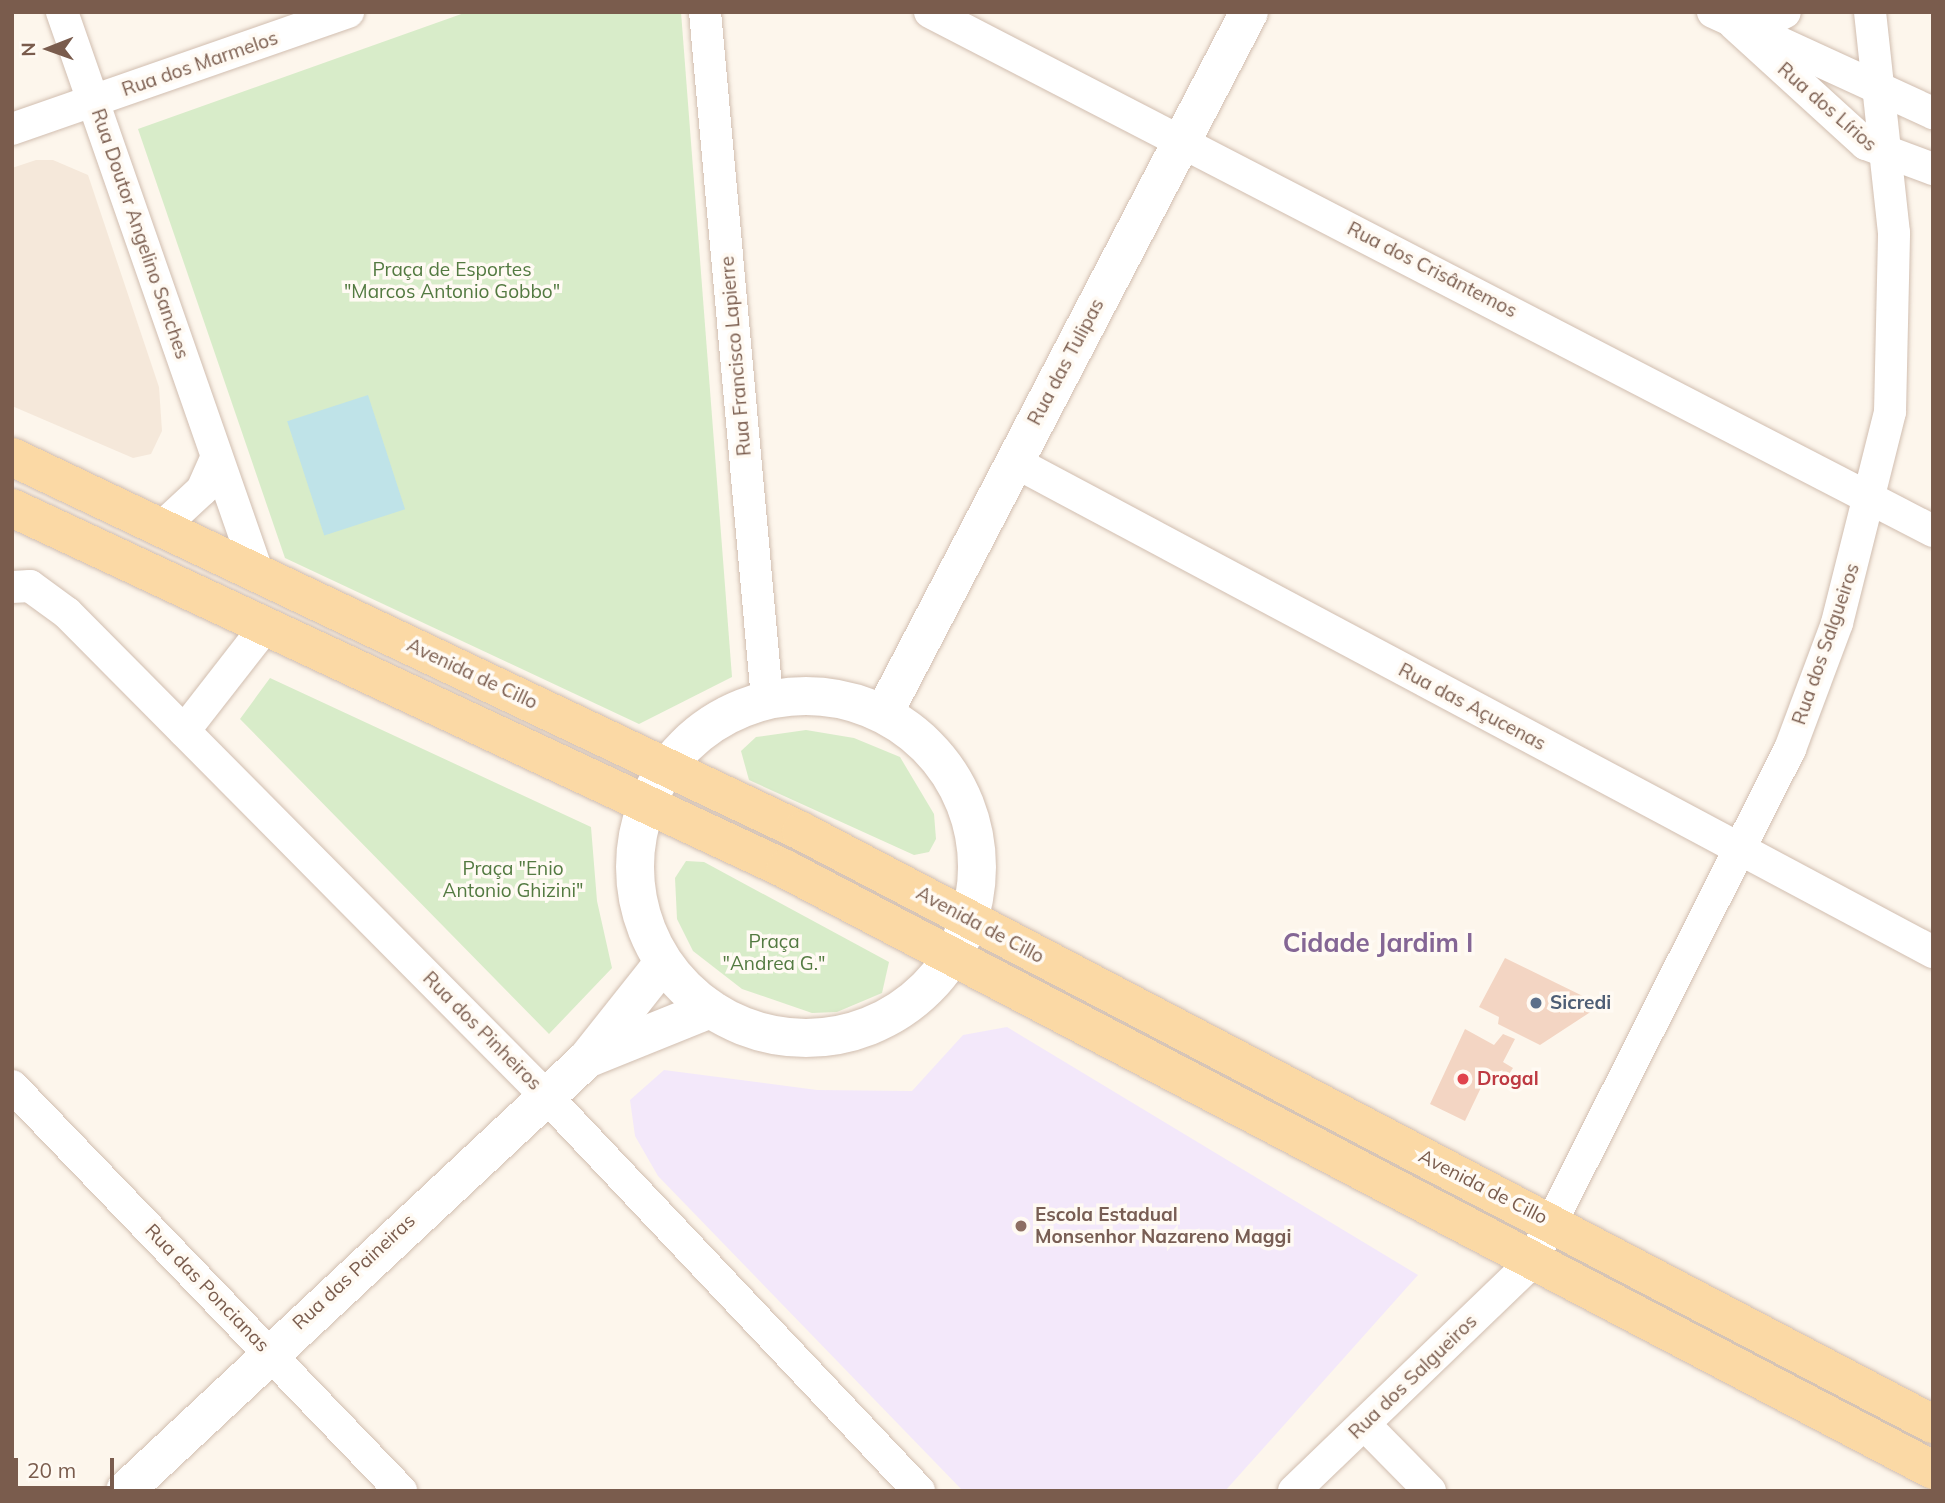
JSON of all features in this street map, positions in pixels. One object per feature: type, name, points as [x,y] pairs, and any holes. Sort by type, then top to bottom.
[{"type":"main road","name":"Rua das Tulipas","points":[[884,713],[1013,461],[1184,142],[1249,12]]},
{"type":"main road","name":"Avenida de Cillo","points":[[12,457],[667,766],[969,917],[1933,1424]]},
{"type":"main road","points":[[12,508],[647,802],[952,956],[1531,1263],[1933,1470]]},
{"type":"main road","points":[[827,696],[884,713],[917,736],[963,800],[975,851],[969,917],[952,956],[928,988],[861,1030],[783,1037],[710,1009],[663,962],[645,925],[635,884],[636,842],[647,802],[667,766],[706,728],[767,699],[827,696]]},
{"type":"main road","name":"Rua das Paineiras","points":[[125,1491],[268,1352],[587,1059],[663,962]]},
{"type":"main road","name":"Rua das Paineiras","points":[[587,1059],[710,1009]]},
{"type":"street","name":"Rua Doutor Angelino Sanches","points":[[62,12],[257,571]]},
{"type":"street","name":"Rua dos Marmelos","points":[[12,129],[348,12]]},
{"type":"street","name":"Rua Francisco Lapierre","points":[[705,12],[767,699]]},
{"type":"street","name":"Rua dos Crisântemos","points":[[930,12],[1933,531]]},
{"type":"street","points":[[1732,22],[1785,12]]},
{"type":"street","name":"Rua dos Salgueiros","points":[[1294,1491],[1531,1263],[1554,1224],[1742,852],[1837,623],[1873,498],[1896,340],[1886,156],[1870,12]]},
{"type":"street","name":"Rua dos Lírios","points":[[1732,22],[1878,83],[1933,113]]},
{"type":"street","name":"Rua dos Lírios","points":[[1732,22],[1886,156],[1933,169]]},
{"type":"street","points":[[162,527],[202,490],[217,457]]},
{"type":"street","name":"Rua das Açucenas","points":[[1013,461],[1933,952]]},
{"type":"street","name":"Rua dos Pinheiros","points":[[21,586],[67,613],[545,1095],[919,1491]]},
{"type":"street","points":[[184,731],[265,627]]},
{"type":"street","name":"Rua das Poncianas","points":[[12,1086],[401,1491]]},
{"type":"street","points":[[1364,1424],[1430,1491]]},
{"type":"shaded area","points":[[36,160],[53,160],[88,175],[159,387],[162,431],[151,454],[133,458],[12,406],[12,168]]},
{"type":"shaded area","name":"Escola Estadual Monsenhor Nazareno Maggi","points":[[1007,1027],[1418,1275],[1225,1491],[963,1491],[658,1176],[635,1136],[630,1100],[664,1070],[817,1090],[912,1091],[963,1035]]},
{"type":"green space","name":"Praça de Esportes \"Marcos Antonio Gobbo\"","points":[[467,12],[681,12],[732,677],[639,724],[285,558],[138,129]]},
{"type":"green space","name":"Praça \"Enio Antonio Ghizini\"","points":[[270,678],[591,827],[597,901],[612,968],[549,1034],[240,719]]},
{"type":"green space","points":[[806,730],[854,738],[900,757],[934,814],[936,839],[929,852],[914,855],[749,780],[741,751],[756,737]]},
{"type":"green space","name":"Praça \"Andrea G.\"","points":[[686,861],[704,862],[889,962],[882,993],[837,1012],[812,1013],[742,989],[693,951],[677,919],[675,878]]},
{"type":"water","points":[[368,395],[405,509],[324,535],[287,421]]},
{"type":"building","name":"Sicredi","points":[[1505,958],[1591,1000],[1592,1011],[1540,1045],[1498,1024],[1499,1017],[1479,1007]]},
{"type":"building","name":"Drogal","points":[[1465,1029],[1494,1045],[1503,1034],[1515,1039],[1503,1062],[1513,1068],[1503,1083],[1487,1075],[1465,1121],[1430,1104]]},
{"type":"place","name":"Sicredi","points":[[1536,1003]]},
{"type":"place","name":"Drogal","points":[[1463,1079]]},
{"type":"place","name":"Escola Estadual Monsenhor Nazareno Maggi","points":[[1021,1226]]},
{"type":"district","name":"Cidade Jardim I","points":[[1378,943]]}]
